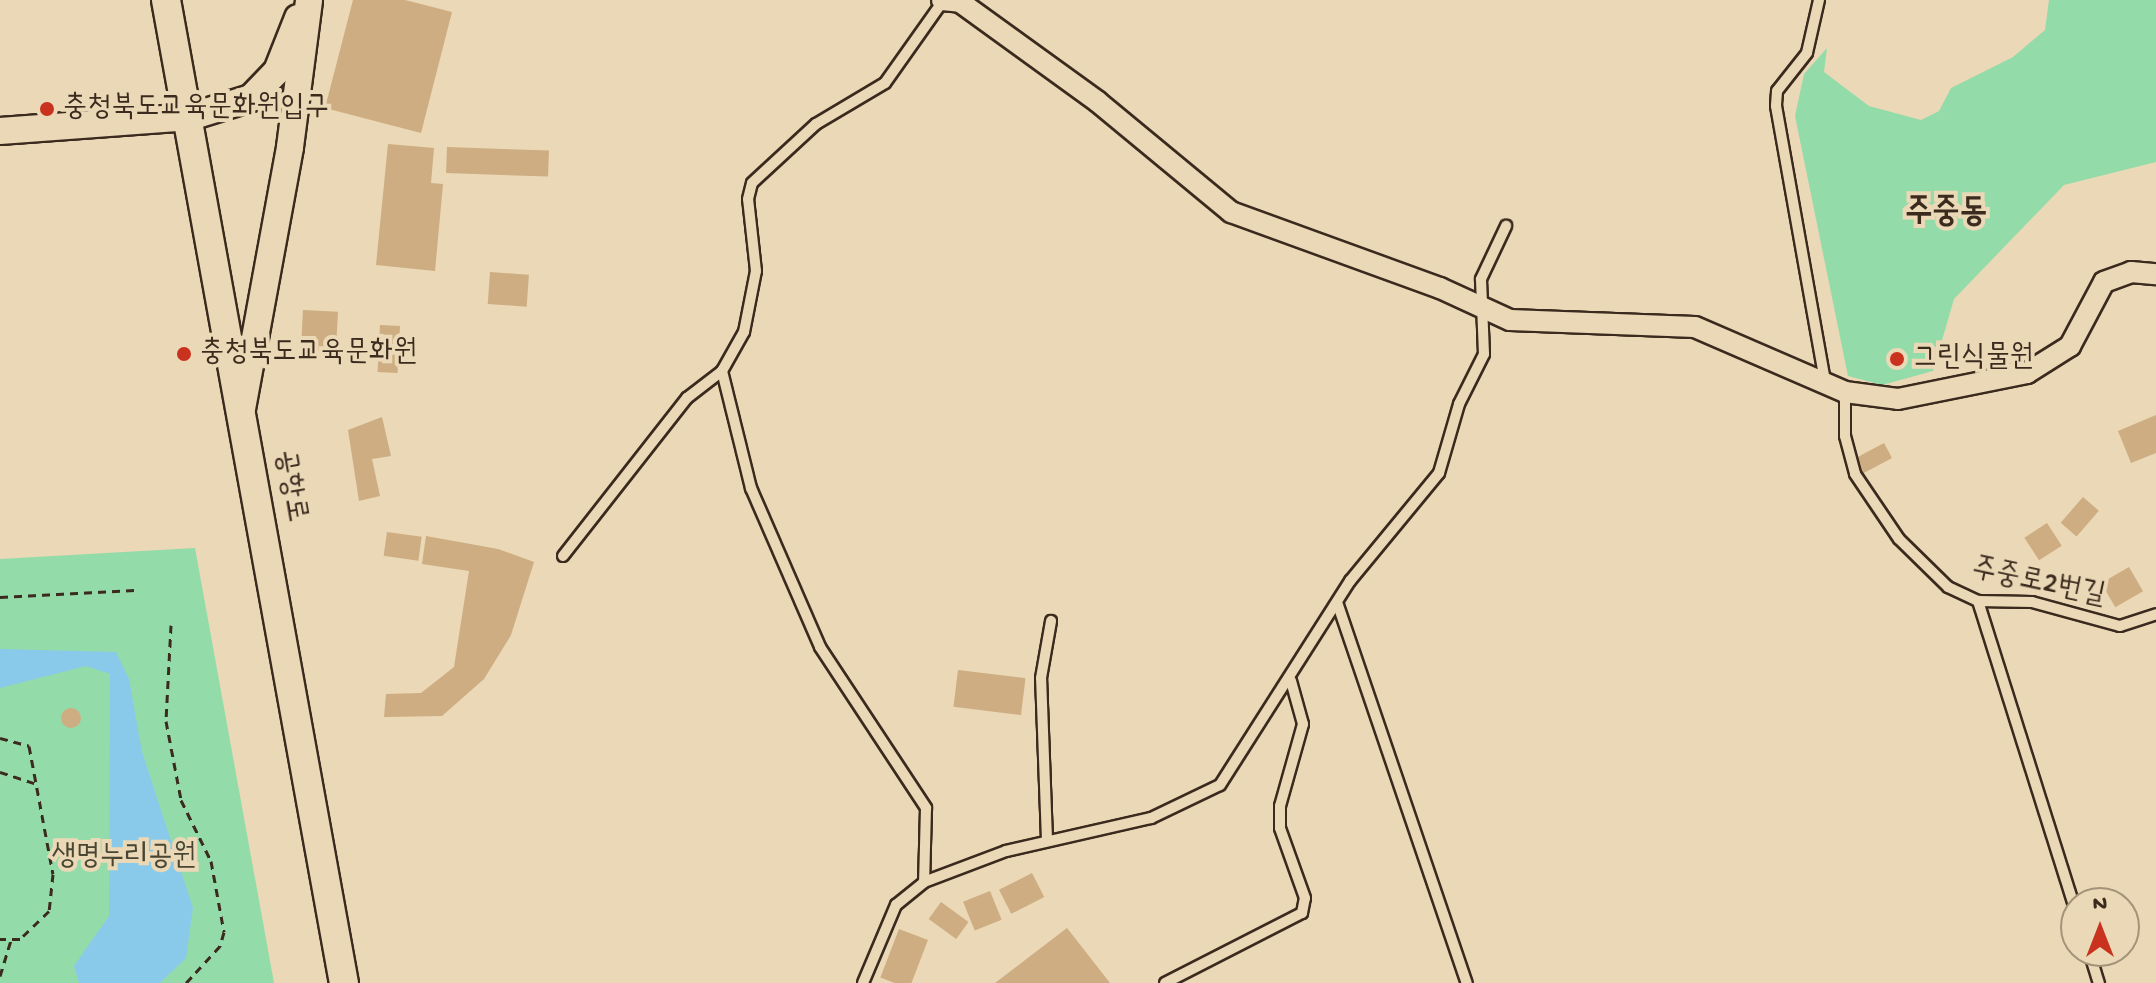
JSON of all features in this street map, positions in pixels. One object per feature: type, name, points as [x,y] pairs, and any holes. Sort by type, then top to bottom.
[{"type":"main road","name":"공항로","points":[[166,0],[190,117],[344,983]]},
{"type":"street","points":[[0,131],[190,117],[251,98],[277,71],[308,0]]},
{"type":"street","points":[[242,409],[290,147],[308,0]]},
{"type":"street","points":[[951,1],[1098,102],[1231,212],[1440,288],[1510,320],[1695,327],[1845,392],[1898,399],[2027,373],[2070,346],[2104,282],[2131,272],[2156,274]]},
{"type":"lane","points":[[1819,0],[1807,53],[1777,91],[1776,106],[1825,382]]},
{"type":"lane","points":[[563,556],[687,398],[722,371],[751,314],[756,271],[748,199],[752,183],[816,124],[885,83],[951,1]]},
{"type":"lane","points":[[863,983],[896,905],[924,882],[1047,840],[1151,818],[1220,785],[1291,681],[1358,571],[1439,473],[1459,404],[1484,354],[1487,333],[1481,309],[1481,279],[1506,226]]},
{"type":"lane","points":[[722,371],[751,488],[820,647],[926,808],[924,882]]},
{"type":"lane","name":"주중로2번길","points":[[1845,392],[1845,436],[1855,474],[1871,504],[1921,566],[1978,601],[2032,602],[2120,626],[2156,614]]},
{"type":"lane","points":[[1978,601],[2068,887]]},
{"type":"lane","points":[[1338,605],[1467,983]]},
{"type":"lane","points":[[1047,840],[1041,678],[1051,621]]},
{"type":"lane","points":[[1165,983],[1302,913],[1305,898],[1280,828],[1280,806],[1303,724],[1291,681]]},
{"type":"path","points":[[0,597],[135,590]]},
{"type":"path","points":[[171,625],[166,721],[181,800],[211,861],[224,932],[220,946],[186,983]]},
{"type":"path","points":[[0,738],[29,746],[53,874],[49,911],[20,939],[0,939]]},
{"type":"path","points":[[0,772],[38,784]]},
{"type":"path","points":[[0,976],[11,940]]},
{"type":"green space","points":[[2049,0],[2156,0],[2156,162],[2064,185],[1954,299],[1933,371],[1882,385],[1848,376],[1795,116],[1804,74],[1827,48],[1824,72],[1869,106],[1921,120],[1939,111],[1951,88],[2013,57],[2045,30]]},
{"type":"green space","name":"생명누리공원","points":[[195,548],[274,983],[0,983],[0,559]]},
{"type":"water","points":[[0,649],[116,652],[129,679],[142,752],[193,908],[186,958],[160,983],[79,983],[74,966],[109,916],[110,674],[86,666],[0,688]]},
{"type":"building","points":[[353,0],[405,0],[452,12],[421,133],[325,108]]},
{"type":"building","points":[[388,144],[434,148],[431,183],[443,184],[435,271],[376,265]]},
{"type":"building","points":[[447,147],[549,151],[548,177],[446,173]]},
{"type":"building","points":[[490,272],[529,275],[527,307],[488,304]]},
{"type":"building","points":[[303,310],[338,312],[336,352],[301,350]]},
{"type":"building","points":[[380,325],[400,326],[398,373],[378,372]]},
{"type":"building","points":[[2156,415],[2156,453],[2131,463],[2118,431]]},
{"type":"building","points":[[382,417],[391,456],[372,459],[380,496],[359,501],[348,430]]},
{"type":"building","points":[[1884,443],[1892,458],[1862,474],[1854,459]]},
{"type":"building","points":[[2083,497],[2099,511],[2077,536],[2061,523]]},
{"type":"building","points":[[2047,523],[2062,546],[2039,560],[2024,538]]},
{"type":"building","points":[[387,532],[422,537],[418,561],[384,556]]},
{"type":"building","points":[[426,536],[498,549],[534,562],[511,635],[484,679],[442,716],[384,717],[386,694],[421,693],[454,667],[469,571],[422,564]]},
{"type":"building","points":[[2129,567],[2143,591],[2115,607],[2101,583]]},
{"type":"building","points":[[958,670],[1025,678],[1021,715],[953,707]]},
{"type":"building","points":[[71,708],[78,711],[81,718],[78,725],[71,728],[64,725],[61,718],[64,711]]},
{"type":"building","points":[[1032,873],[1044,897],[1011,914],[999,890]]},
{"type":"building","points":[[990,891],[1002,920],[975,931],[963,902]]},
{"type":"building","points":[[941,902],[969,922],[956,939],[929,919]]},
{"type":"building","points":[[1067,928],[1110,983],[995,983]]},
{"type":"building","points":[[899,929],[928,940],[911,983],[895,983],[880,978]]},
{"type":"place","name":"충청북도교육문화원입구","points":[[47,109]]},
{"type":"place","name":"충청북도교육문화원","points":[[184,354]]},
{"type":"place","name":"그린식물원","points":[[1897,359]]},
{"type":"district","name":"주중동","points":[[1946,215]]}]
